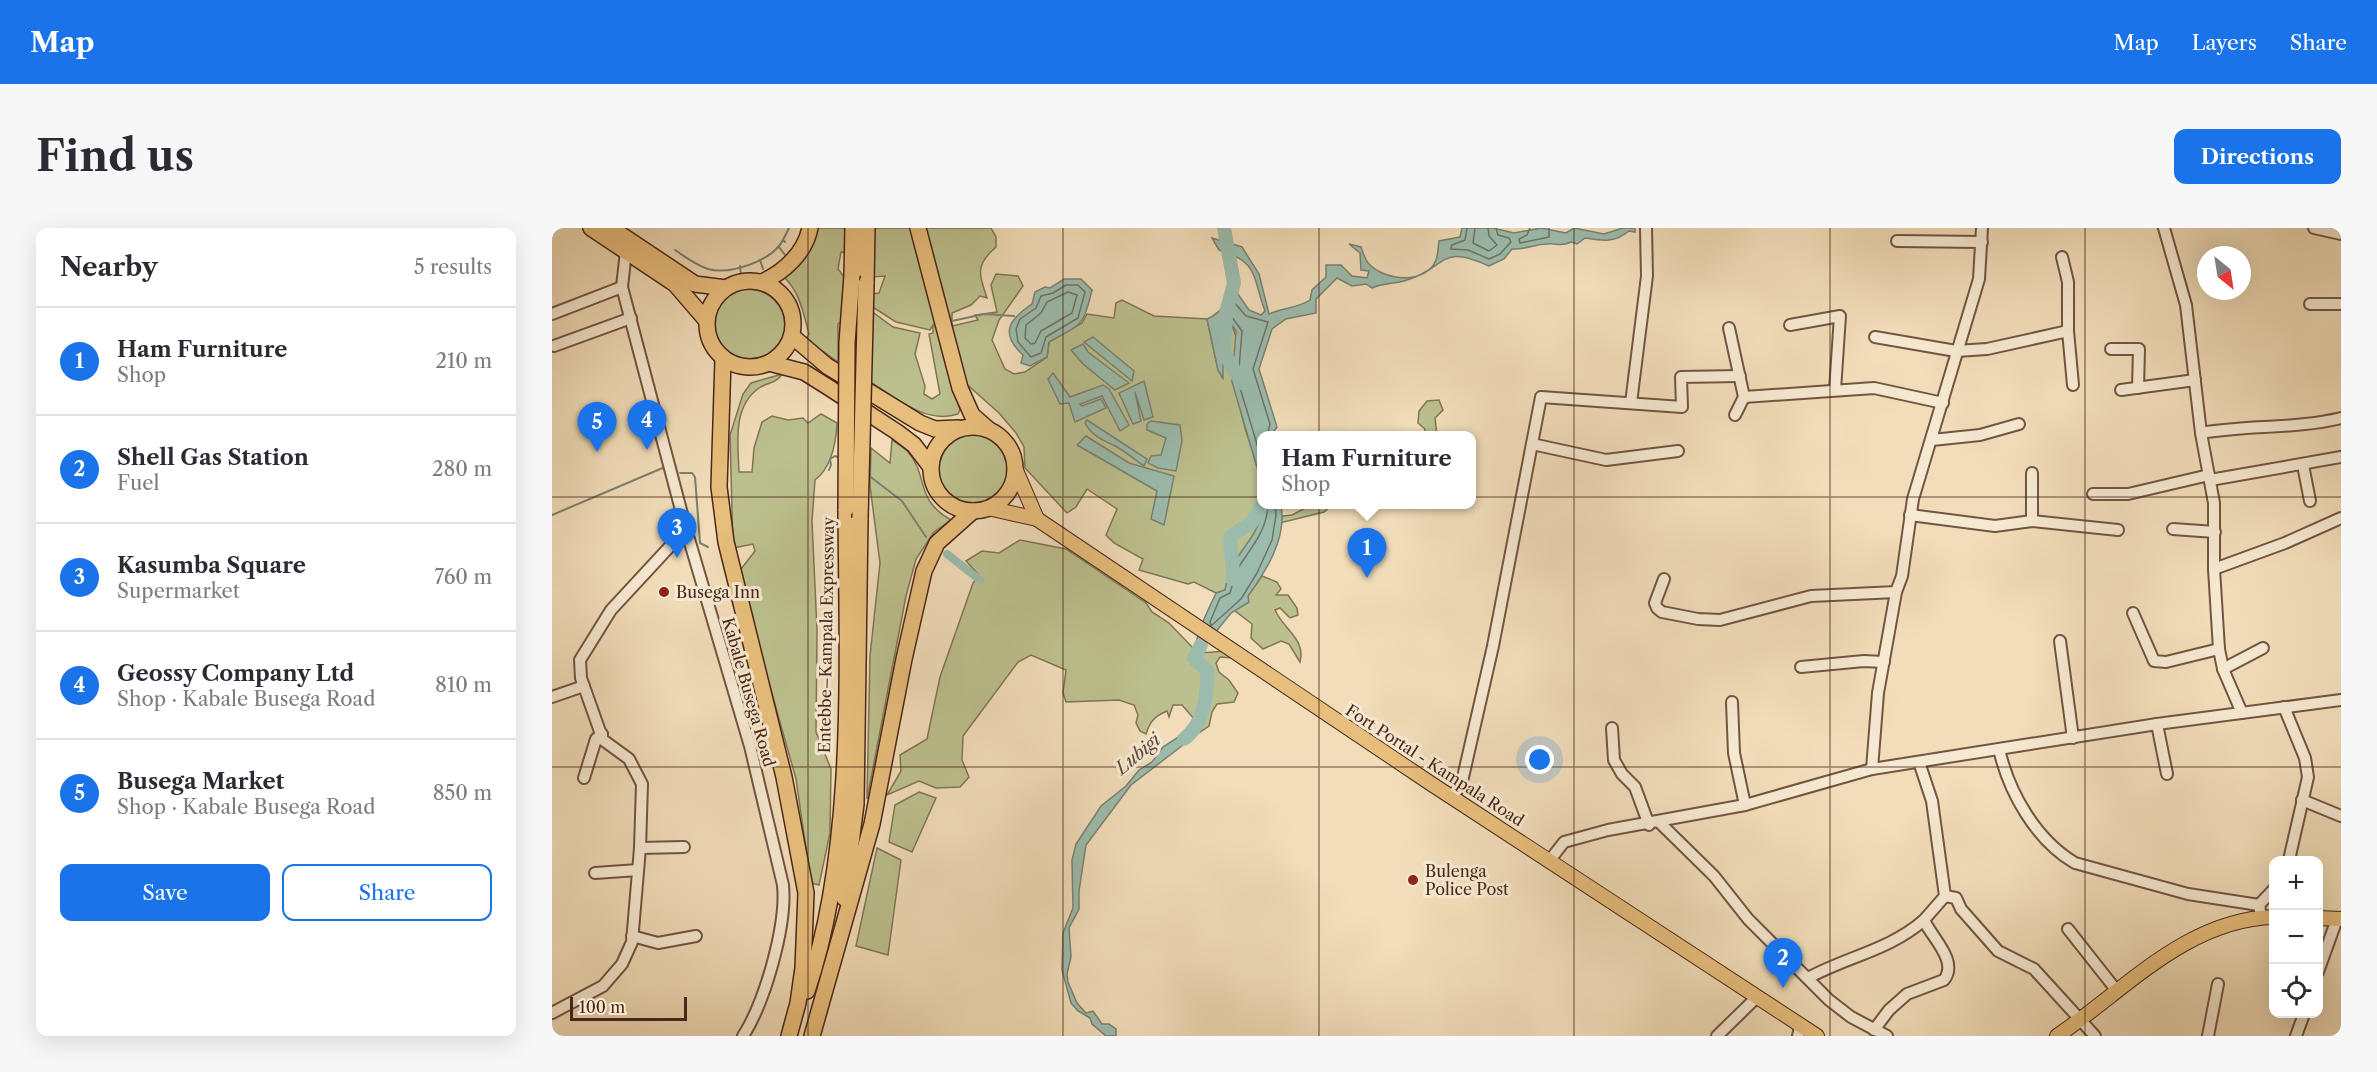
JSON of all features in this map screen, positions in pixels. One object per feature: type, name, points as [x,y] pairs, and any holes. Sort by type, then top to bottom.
[{"type":"highway","points":[[591,228],[675,284],[706,320]]},
{"type":"highway","points":[[611,228],[695,284],[726,288]]},
{"type":"highway","points":[[762,282],[781,272],[797,256],[810,228]]},
{"type":"highway","name":"Entebbe–Kampala Expressway","points":[[790,1036],[812,976],[830,901],[842,799],[846,681],[847,343],[853,228]]},
{"type":"highway","name":"Entebbe–Kampala Expressway","points":[[832,972],[856,804],[867,228]]},
{"type":"highway","points":[[812,1036],[832,972],[872,824],[904,659],[924,571],[937,543],[980,509],[1007,492],[1015,468],[1008,445],[972,415],[960,388],[918,228]]},
{"type":"highway","points":[[743,281],[762,282],[779,292],[785,299],[793,317],[792,336],[783,352],[769,363],[748,368],[723,359],[713,348],[707,334],[706,320],[713,302],[726,288],[743,281]]},
{"type":"highway","points":[[792,336],[827,366],[920,423],[935,429],[975,426],[989,430]]},
{"type":"highway","points":[[723,359],[719,487],[726,542],[784,777],[806,893],[803,968],[790,1036]]},
{"type":"highway","points":[[769,363],[804,372],[914,445],[930,466],[935,489],[942,498],[961,510],[980,509]]},
{"type":"highway","points":[[930,466],[939,443],[961,428]]},
{"type":"main road","points":[[1015,468],[1037,519]]},
{"type":"main road","points":[[980,509],[1037,519]]},
{"type":"main road","name":"Fort Portal - Kampala Road","points":[[1037,519],[1451,797],[1550,860],[1756,998],[1799,1032],[1817,1036]]},
{"type":"main road","points":[[2057,1036],[2166,955],[2223,926],[2264,913]]},
{"type":"main road","points":[[2323,918],[2339,919]]},
{"type":"street","points":[[1631,403],[1647,276],[1646,228]]},
{"type":"street","points":[[1872,769],[1878,693],[1896,592],[1902,576],[1910,515],[1956,351],[1979,279],[1983,228]]},
{"type":"street","points":[[2164,228],[2186,305],[2201,433],[2209,478],[2215,532],[2214,569],[2219,649],[2223,669],[2242,713]]},
{"type":"street","points":[[2314,228],[2341,234]]},
{"type":"street","points":[[1897,241],[1982,242]]},
{"type":"street","name":"Kabale Busega Road","points":[[626,251],[622,287],[686,529],[750,746],[779,867],[785,906],[778,943],[752,1021],[743,1036]]},
{"type":"street","points":[[2062,257],[2068,282],[2068,331],[2073,385]]},
{"type":"street","points":[[552,314],[622,287]]},
{"type":"street","points":[[2310,304],[2341,304]]},
{"type":"street","points":[[1790,325],[1840,316],[1835,390]]},
{"type":"street","points":[[554,346],[631,318]]},
{"type":"street","points":[[1729,328],[1744,397],[1735,415]]},
{"type":"street","points":[[1875,338],[1956,351],[1988,349],[2068,331]]},
{"type":"street","points":[[2111,349],[2139,349],[2139,388]]},
{"type":"street","points":[[1451,797],[1461,786],[1493,646],[1541,397],[1682,406],[1681,377],[1740,376]]},
{"type":"street","points":[[2121,390],[2195,380]]},
{"type":"street","points":[[1744,397],[1874,388],[1943,403]]},
{"type":"street","points":[[2201,433],[2236,427],[2307,424],[2341,418]]},
{"type":"street","points":[[1932,440],[1980,435],[2019,424]]},
{"type":"street","points":[[1532,444],[1606,460],[1678,452]]},
{"type":"street","points":[[2093,494],[2128,494],[2209,478],[2341,458]]},
{"type":"street","points":[[2302,465],[2310,501]]},
{"type":"street","points":[[2032,473],[2032,521]]},
{"type":"street","points":[[1910,515],[1995,526],[2032,521],[2118,530]]},
{"type":"street","points":[[2214,569],[2285,543],[2341,518]]},
{"type":"street","points":[[552,1012],[610,980],[622,964],[632,942],[640,848],[642,784],[629,759],[603,740],[584,686],[579,668],[580,660],[611,610],[686,529]]},
{"type":"street","points":[[2173,529],[2215,532]]},
{"type":"street","points":[[1664,579],[1655,603],[1657,608],[1662,612],[1698,620],[1720,620],[1811,596],[1896,592]]},
{"type":"street","points":[[2133,613],[2154,662],[2166,662],[2219,649]]},
{"type":"street","points":[[2060,641],[2073,738]]},
{"type":"street","points":[[2223,669],[2263,648]]},
{"type":"street","points":[[1801,667],[1864,661],[1884,662]]},
{"type":"street","points":[[552,697],[584,686]]},
{"type":"street","points":[[1550,860],[1564,843],[1608,830],[1655,824],[1745,805],[1872,769],[2157,724],[2341,700]]},
{"type":"street","points":[[1732,702],[1734,753],[1745,805]]},
{"type":"street","points":[[2284,707],[2305,759],[2308,777],[2290,856]]},
{"type":"street","points":[[2157,724],[2167,774]]},
{"type":"street","points":[[1612,728],[1614,760],[1622,774],[1635,787],[1655,824],[1714,876],[1748,919],[1835,1006],[1887,1036]]},
{"type":"street","points":[[584,778],[596,739],[602,734]]},
{"type":"street","points":[[1999,750],[2010,787],[2038,830],[2063,856],[2075,863],[2264,913]]},
{"type":"street","points":[[1808,978],[1822,970],[1876,950],[1924,920],[1945,896],[1932,801],[1919,762]]},
{"type":"street","points":[[2302,800],[2341,816]]},
{"type":"street","points":[[640,848],[684,847]]},
{"type":"street","points":[[595,873],[638,870]]},
{"type":"street","points":[[1945,896],[1956,898],[1961,909],[1998,951],[2034,969],[2047,981],[2091,1035]]},
{"type":"street","points":[[2322,964],[2339,919]]},
{"type":"street","points":[[1874,1030],[1902,998],[1947,977],[1946,957],[1924,920]]},
{"type":"street","points":[[2068,928],[2117,991]]},
{"type":"street","points":[[632,936],[658,943],[696,936]]},
{"type":"street","points":[[2208,1036],[2218,984]]},
{"type":"street","points":[[1717,1036],[1756,998]]},
{"type":"street","points":[[2296,1036],[2303,1018]]},
{"type":"green space","points":[[818,228],[848,228],[847,253],[841,252],[838,269],[845,278],[843,320],[838,324],[838,362],[806,339],[809,334],[800,303],[789,282],[783,276],[803,260]]},
{"type":"green space","points":[[874,228],[913,228],[960,410],[958,414],[934,416],[923,413],[911,408],[869,381],[871,311],[893,327],[920,333],[915,354],[925,386],[924,394],[932,399],[940,394],[929,334],[933,333],[933,325],[930,330],[896,322],[871,306],[871,294],[879,293],[885,276],[872,277]]},
{"type":"green space","points":[[923,228],[991,228],[996,237],[996,247],[985,259],[981,270],[987,298],[980,296],[971,305],[952,313],[952,326],[978,320],[975,315],[997,312],[991,285],[996,274],[1018,276],[1023,286],[999,320],[992,340],[1005,369],[1014,374],[1025,372],[1047,357],[1049,342],[1082,323],[1087,314],[1114,318],[1116,303],[1122,300],[1154,316],[1207,319],[1218,370],[1222,377],[1223,325],[1228,319],[1233,328],[1238,349],[1242,417],[1257,465],[1257,509],[1262,509],[1257,527],[1232,567],[1225,590],[1216,593],[1194,582],[1188,584],[1139,570],[1143,559],[1114,543],[1106,535],[1117,509],[1087,489],[1076,507],[1067,513],[1025,468],[1024,447],[1016,433],[999,413],[963,381]]},
{"type":"green space","points":[[748,289],[762,292],[774,300],[782,312],[785,326],[782,340],[774,352],[762,360],[748,363],[734,360],[722,352],[714,340],[711,326],[714,312],[722,300],[734,292]]},
{"type":"green space","points":[[782,374],[774,381],[759,388],[744,405],[738,427],[739,472],[752,472],[754,448],[762,422],[772,416],[788,420],[803,418],[808,423],[821,414],[837,423],[836,439],[829,462],[815,480],[812,521],[817,630],[816,732],[831,769],[830,833],[819,885],[811,883],[796,779],[738,573],[755,551],[753,544],[733,548],[730,435],[743,394],[751,383]]},
{"type":"green space","points":[[1439,400],[1443,410],[1435,418],[1437,431],[1425,431],[1418,423],[1419,411],[1427,401]]},
{"type":"green space","points":[[971,430],[992,436],[1002,446],[1008,467],[1002,488],[992,498],[971,504],[950,498],[940,488],[934,467],[940,446],[950,436]]},
{"type":"green space","points":[[892,440],[906,450],[914,461],[932,504],[951,520],[934,532],[916,559],[906,596],[867,799],[870,656],[880,563],[870,486],[871,448],[890,463]]},
{"type":"green space","points":[[1303,509],[1327,509],[1324,512],[1280,523],[1283,516],[1292,515]]},
{"type":"green space","points":[[1020,540],[1066,549],[1146,603],[1152,612],[1169,623],[1194,649],[1194,658],[1200,653],[1227,651],[1233,658],[1220,657],[1216,663],[1219,672],[1229,680],[1238,693],[1234,702],[1217,704],[1212,712],[1209,726],[1200,732],[1195,720],[1182,705],[1173,705],[1169,717],[1167,711],[1156,717],[1146,734],[1140,731],[1136,723],[1138,715],[1134,705],[1119,700],[1066,702],[1063,693],[1066,670],[1031,655],[1018,662],[963,736],[962,760],[969,777],[960,787],[936,788],[919,781],[887,795],[901,771],[900,755],[927,739],[940,677],[973,583],[979,575],[966,561],[982,551],[999,553]]},
{"type":"green space","points":[[1262,576],[1277,582],[1281,589],[1276,595],[1288,595],[1297,608],[1298,615],[1290,618],[1280,608],[1275,610],[1300,647],[1300,662],[1289,644],[1281,641],[1263,649],[1251,638],[1252,624],[1234,610],[1248,602],[1248,596]]},
{"type":"green space","points":[[919,792],[936,798],[912,852],[889,842],[895,805]]},
{"type":"green space","points":[[877,848],[901,860],[888,955],[856,946]]},
{"type":"water","points":[[1462,228],[1493,228],[1514,233],[1541,228],[1566,233],[1574,228],[1604,234],[1623,228],[1635,228],[1635,232],[1629,231],[1613,239],[1585,238],[1577,244],[1571,242],[1543,244],[1512,249],[1504,259],[1489,266],[1473,259],[1451,257],[1426,272],[1436,260],[1439,241],[1460,237]]},
{"type":"water","points":[[1212,238],[1242,247],[1259,274],[1269,314],[1310,300],[1312,290],[1326,277],[1326,265],[1341,265],[1352,276],[1367,278],[1369,271],[1361,270],[1360,253],[1349,244],[1361,247],[1365,258],[1376,270],[1395,277],[1421,275],[1404,281],[1372,288],[1366,284],[1352,286],[1337,278],[1316,299],[1316,313],[1286,319],[1272,329],[1259,369],[1277,427],[1274,431],[1257,431],[1257,467],[1232,382],[1236,331],[1228,319],[1223,323],[1223,378],[1218,370],[1207,319],[1224,305],[1231,284],[1249,310],[1261,315],[1265,311],[1248,265],[1219,250]]},
{"type":"water","points":[[1064,279],[1081,279],[1092,290],[1083,318],[1075,327],[1049,342],[1047,357],[1030,366],[1021,363],[1023,355],[1009,334],[1013,322],[1032,304],[1035,292],[1045,287],[1050,288]]},
{"type":"water","points":[[1093,337],[1134,371],[1132,381],[1084,342]]},
{"type":"water","points":[[1083,344],[1088,352],[1129,383],[1115,390],[1083,364],[1071,350]]},
{"type":"water","points":[[1053,373],[1070,397],[1103,385],[1109,389],[1129,425],[1120,431],[1102,396],[1080,404],[1082,406],[1101,399],[1106,408],[1075,422],[1069,403],[1060,404],[1048,379]]},
{"type":"water","points":[[1144,381],[1153,417],[1144,420],[1135,392],[1141,421],[1133,424],[1119,393]]},
{"type":"water","points":[[1087,420],[1147,459],[1144,466],[1094,434],[1085,423]]},
{"type":"water","points":[[1151,421],[1180,425],[1182,441],[1176,471],[1158,468],[1148,463],[1151,456],[1161,455],[1166,438],[1147,430],[1147,424]]},
{"type":"water","points":[[1086,436],[1129,463],[1174,476],[1164,525],[1151,519],[1157,491],[1077,445]]},
{"type":"water","points":[[1262,509],[1281,509],[1281,530],[1274,554],[1248,596],[1249,602],[1231,613],[1194,659],[1199,633],[1216,593],[1225,590],[1232,566],[1256,529]]},
{"type":"water","points":[[1195,726],[1200,732],[1131,785],[1086,845],[1079,891],[1079,909],[1069,928],[1071,957],[1067,974],[1077,1003],[1086,1013],[1093,1011],[1102,1024],[1109,1024],[1116,1029],[1116,1036],[1106,1036],[1092,1024],[1090,1018],[1078,1011],[1071,1003],[1062,970],[1063,933],[1073,908],[1072,860],[1076,844],[1101,806],[1126,786],[1139,770],[1152,762],[1163,747]]},
{"type":"waterway","points":[[785,242],[783,240],[789,228]]},
{"type":"waterway","name":"Lubigi","points":[[1224,228],[1234,283],[1226,313],[1224,353],[1242,383]]},
{"type":"waterway","points":[[675,250],[708,269],[727,270],[750,265],[760,260],[778,248],[783,240]]},
{"type":"waterway","points":[[779,247],[785,255]]},
{"type":"waterway","points":[[760,260],[763,269]]},
{"type":"waterway","points":[[740,266],[741,275]]},
{"type":"waterway","points":[[952,321],[984,314],[1014,316]]},
{"type":"waterway","points":[[829,470],[830,459],[835,456],[840,458]]},
{"type":"waterway","points":[[552,515],[665,467]]},
{"type":"waterway","points":[[680,473],[692,473],[695,477],[700,543],[708,547]]},
{"type":"waterway","points":[[868,475],[902,501],[926,537]]},
{"type":"waterway","name":"Lubigi","points":[[1232,579],[1231,536],[1251,523],[1260,509]]},
{"type":"waterway","points":[[947,554],[980,580]]},
{"type":"waterway","name":"Lubigi","points":[[1184,739],[1191,733],[1200,717],[1207,689],[1207,670],[1194,659],[1201,645]]},
{"type":"place","name":"Geossy Company Ltd","points":[[647,450]]},
{"type":"place","name":"Busega Market","points":[[597,452]]},
{"type":"place","name":"Kasumba Square","points":[[677,558]]},
{"type":"place","name":"Ham Furniture","points":[[1367,578]]},
{"type":"place","name":"Busega Inn","points":[[664,592]]},
{"type":"place","name":"Bulenga Police Post","points":[[1413,880]]},
{"type":"place","name":"Shell Gas Station","points":[[1783,988]]}]
